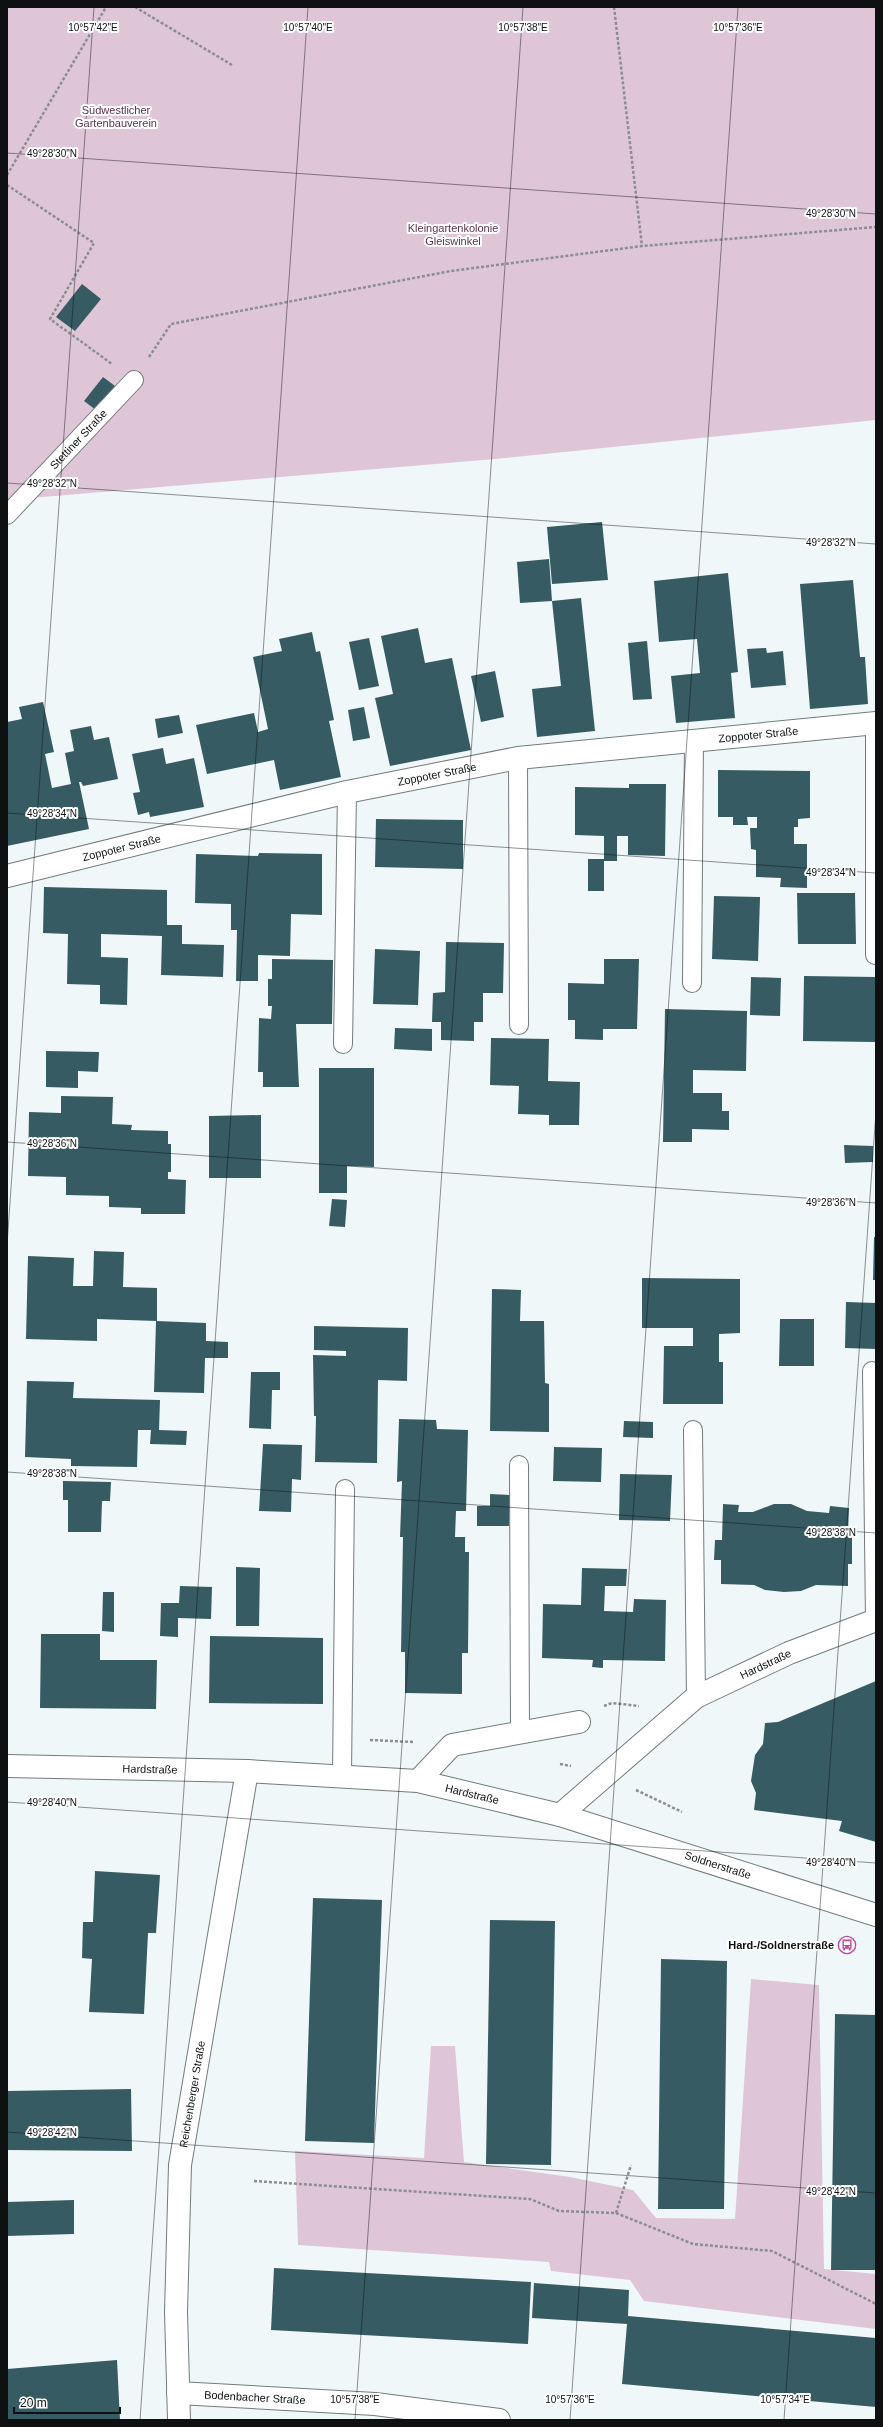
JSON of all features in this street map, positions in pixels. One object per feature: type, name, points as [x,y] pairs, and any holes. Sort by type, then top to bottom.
[{"type":"street","name":"Zoppoter Straße","points":[[7,876],[347,792],[518,758],[875,723]]},
{"type":"street","name":"Hardstraße","points":[[7,1766],[247,1772],[418,1781],[560,1815],[696,1697],[789,1653],[875,1620]]},
{"type":"street","points":[[418,1781],[452,1745],[520,1731],[579,1722]]},
{"type":"street","name":"Reichenberger Straße","points":[[179,2420],[176,2312],[180,2165],[247,1772]]},
{"type":"street","name":"Soldnerstraße","points":[[560,1815],[876,1915]]},
{"type":"street","name":"Bodenbacher Straße","points":[[178,2393],[375,2404],[499,2420]]},
{"type":"lane","name":"Stettiner Straße","points":[[7,516],[134,380]]},
{"type":"lane","points":[[875,723],[875,955]]},
{"type":"lane","points":[[692,983],[694,740]]},
{"type":"lane","points":[[518,758],[519,1025]]},
{"type":"lane","points":[[343,1044],[347,792]]},
{"type":"lane","points":[[872,1371],[875,1620]]},
{"type":"lane","points":[[693,1430],[696,1697]]},
{"type":"lane","points":[[519,1465],[520,1731]]},
{"type":"lane","points":[[342,1776],[345,1489]]},
{"type":"path","points":[[7,174],[106,7]]},
{"type":"path","points":[[135,7],[232,66]]},
{"type":"path","points":[[614,7],[642,246]]},
{"type":"path","points":[[7,185],[94,243],[50,319],[134,380],[171,324],[451,271],[642,246],[876,227]]},
{"type":"path","points":[[579,1722],[591,1711],[612,1703],[636,1704],[669,1720]]},
{"type":"path","points":[[616,2213],[631,2165]]},
{"type":"path","points":[[254,2181],[530,2199],[559,2211],[616,2213],[692,2244],[772,2251],[876,2304]]},
{"type":"green space","name":"Kleingartenkolonie Gleiswinkel","points":[[7,7],[876,7],[876,420],[495,459],[7,500]]},
{"type":"green space","points":[[751,1979],[819,1985],[824,2269],[876,2274],[876,2329],[644,2301],[630,2280],[551,2271],[549,2262],[298,2245],[295,2151],[424,2158],[431,2046],[455,2046],[464,2162],[570,2177],[633,2190],[656,2218],[735,2219]]},
{"type":"building","points":[[82,284],[101,299],[75,331],[56,317]]},
{"type":"building","points":[[103,377],[115,386],[96,410],[84,401]]},
{"type":"building","points":[[602,522],[608,580],[552,584],[547,527]]},
{"type":"building","points":[[549,559],[552,601],[520,603],[517,562]]},
{"type":"building","points":[[728,573],[738,672],[731,673],[735,718],[676,723],[671,676],[700,673],[697,639],[659,642],[654,581]]},
{"type":"building","points":[[853,580],[860,657],[865,657],[868,704],[810,709],[800,584]]},
{"type":"building","points":[[581,598],[595,731],[537,737],[532,689],[561,686],[552,601]]},
{"type":"building","points":[[418,628],[425,663],[452,658],[471,750],[390,766],[375,698],[393,694],[381,636]]},
{"type":"building","points":[[312,632],[316,652],[320,651],[334,720],[329,721],[341,777],[280,790],[274,760],[207,774],[196,725],[254,713],[258,732],[268,729],[253,657],[282,651],[279,639]]},
{"type":"building","points":[[369,638],[379,686],[359,690],[349,642]]},
{"type":"building","points":[[647,641],[652,699],[633,700],[628,643]]},
{"type":"building","points":[[766,648],[767,653],[783,651],[786,685],[751,688],[747,649]]},
{"type":"building","points":[[495,671],[504,717],[481,722],[471,676]]},
{"type":"building","points":[[43,702],[54,752],[45,754],[52,788],[71,784],[65,753],[74,751],[70,730],[91,726],[94,740],[109,737],[118,779],[83,786],[81,782],[79,782],[89,829],[7,846],[7,722],[22,719],[19,707]]},
{"type":"building","points":[[364,707],[370,738],[353,741],[348,710]]},
{"type":"building","points":[[179,715],[183,733],[158,738],[155,719]]},
{"type":"building","points":[[163,748],[166,764],[194,758],[204,807],[150,817],[149,812],[138,815],[133,793],[140,792],[132,754]]},
{"type":"building","points":[[718,770],[810,771],[810,818],[798,819],[798,827],[794,827],[794,844],[807,844],[807,888],[780,887],[781,878],[756,877],[756,850],[751,849],[750,828],[757,828],[757,817],[747,817],[748,825],[733,825],[733,817],[718,817]]},
{"type":"building","points":[[629,784],[666,784],[665,856],[628,855],[628,836],[617,836],[617,861],[604,861],[604,891],[588,891],[588,859],[604,859],[604,836],[575,835],[575,787],[629,788]]},
{"type":"building","points":[[376,819],[463,820],[463,869],[375,867]]},
{"type":"building","points":[[259,853],[322,854],[322,915],[291,914],[290,956],[258,955],[258,981],[236,981],[237,930],[231,930],[231,904],[195,903],[196,854],[258,856]]},
{"type":"building","points":[[44,887],[167,890],[167,925],[182,925],[182,944],[224,945],[223,977],[161,975],[162,936],[101,934],[101,957],[128,958],[127,1005],[100,1004],[100,985],[67,984],[68,934],[43,933]]},
{"type":"building","points":[[797,893],[855,893],[856,944],[798,944]]},
{"type":"building","points":[[714,896],[760,897],[758,961],[712,959]]},
{"type":"building","points":[[446,942],[504,943],[503,993],[483,993],[483,1022],[474,1022],[474,1041],[441,1040],[441,1022],[432,1022],[433,993],[445,992]]},
{"type":"building","points":[[375,949],[420,951],[418,1005],[373,1004]]},
{"type":"building","points":[[272,959],[333,960],[332,1024],[296,1024],[299,1087],[263,1087],[263,1072],[258,1072],[259,1018],[271,1019],[272,1006],[268,1006],[268,979],[272,979]]},
{"type":"building","points":[[604,959],[639,959],[637,1029],[603,1029],[603,1040],[575,1039],[575,1020],[568,1020],[568,983],[604,984]]},
{"type":"building","points":[[804,976],[876,977],[876,1042],[803,1041]]},
{"type":"building","points":[[751,977],[781,978],[780,1016],[750,1015]]},
{"type":"building","points":[[665,1009],[747,1011],[746,1071],[693,1070],[693,1093],[722,1093],[722,1111],[729,1111],[729,1130],[692,1129],[692,1142],[663,1142]]},
{"type":"building","points":[[395,1028],[432,1029],[432,1051],[394,1049]]},
{"type":"building","points":[[491,1038],[549,1039],[548,1081],[580,1082],[579,1125],[549,1125],[549,1115],[518,1114],[519,1086],[490,1085]]},
{"type":"building","points":[[46,1051],[99,1052],[98,1072],[78,1071],[78,1088],[46,1087]]},
{"type":"building","points":[[319,1068],[374,1068],[374,1167],[347,1166],[347,1193],[319,1193]]},
{"type":"building","points":[[61,1096],[113,1097],[112,1124],[132,1125],[131,1130],[168,1131],[168,1144],[171,1144],[171,1172],[168,1172],[168,1179],[186,1180],[185,1214],[141,1214],[141,1208],[109,1207],[109,1196],[66,1195],[66,1177],[28,1176],[29,1112],[61,1113]]},
{"type":"building","points":[[261,1115],[261,1178],[209,1178],[209,1116]]},
{"type":"building","points":[[844,1145],[873,1146],[873,1162],[845,1163]]},
{"type":"building","points":[[332,1199],[347,1200],[345,1227],[329,1226]]},
{"type":"building","points":[[874,1237],[876,1237],[876,1280],[873,1280]]},
{"type":"building","points":[[94,1251],[124,1252],[123,1287],[157,1288],[157,1321],[97,1319],[97,1341],[26,1339],[28,1256],[74,1258],[73,1286],[93,1286]]},
{"type":"building","points":[[642,1278],[740,1279],[740,1333],[719,1334],[719,1362],[723,1362],[723,1404],[663,1404],[664,1346],[693,1346],[693,1328],[642,1328]]},
{"type":"building","points":[[492,1289],[521,1290],[520,1321],[544,1321],[545,1383],[549,1384],[549,1432],[490,1431]]},
{"type":"building","points":[[846,1302],[876,1303],[876,1349],[845,1348]]},
{"type":"building","points":[[780,1319],[814,1319],[814,1366],[779,1366]]},
{"type":"building","points":[[156,1321],[206,1323],[206,1341],[228,1342],[228,1358],[205,1358],[204,1393],[154,1392]]},
{"type":"building","points":[[314,1326],[408,1328],[407,1381],[378,1380],[377,1463],[315,1462],[316,1416],[314,1416],[313,1355],[346,1356],[346,1351],[314,1350]]},
{"type":"building","points":[[251,1372],[280,1372],[280,1390],[272,1390],[271,1429],[249,1428]]},
{"type":"building","points":[[27,1381],[74,1382],[73,1398],[160,1400],[159,1430],[187,1431],[186,1445],[150,1444],[151,1430],[138,1430],[137,1467],[71,1466],[71,1459],[25,1457]]},
{"type":"building","points":[[399,1419],[436,1420],[437,1429],[468,1430],[466,1511],[456,1511],[455,1537],[465,1537],[465,1552],[469,1552],[468,1653],[462,1653],[462,1694],[405,1693],[405,1652],[401,1652],[403,1537],[400,1537],[402,1481],[397,1482]]},
{"type":"building","points":[[624,1421],[653,1422],[653,1438],[623,1437]]},
{"type":"building","points":[[263,1444],[302,1445],[301,1480],[292,1479],[291,1512],[259,1511]]},
{"type":"building","points":[[554,1447],[602,1448],[601,1482],[553,1481]]},
{"type":"building","points":[[620,1474],[672,1475],[670,1521],[619,1520]]},
{"type":"building","points":[[63,1481],[111,1482],[110,1501],[102,1501],[101,1532],[68,1532],[68,1500],[63,1500]]},
{"type":"building","points":[[490,1494],[510,1495],[509,1526],[477,1526],[477,1506],[490,1506]]},
{"type":"building","points":[[723,1504],[739,1505],[738,1512],[753,1512],[774,1504],[791,1504],[807,1511],[829,1513],[830,1506],[849,1508],[848,1533],[852,1532],[852,1564],[848,1564],[848,1586],[816,1585],[801,1591],[784,1592],[765,1590],[754,1585],[721,1584],[721,1560],[714,1560],[715,1540],[722,1540]]},
{"type":"building","points":[[236,1567],[260,1568],[259,1626],[236,1626]]},
{"type":"building","points":[[582,1568],[627,1569],[626,1586],[605,1586],[604,1611],[633,1612],[634,1599],[666,1600],[665,1661],[603,1660],[603,1668],[592,1667],[593,1660],[542,1658],[543,1604],[581,1605]]},
{"type":"building","points":[[180,1586],[212,1587],[211,1619],[178,1618],[178,1637],[160,1636],[161,1603],[179,1603]]},
{"type":"building","points":[[103,1592],[114,1592],[114,1632],[102,1631]]},
{"type":"building","points":[[41,1634],[100,1634],[100,1660],[157,1660],[156,1709],[40,1708]]},
{"type":"building","points":[[210,1636],[323,1638],[323,1704],[209,1703]]},
{"type":"building","points":[[876,1681],[876,1842],[839,1831],[842,1821],[754,1810],[756,1793],[751,1781],[755,1755],[763,1744],[765,1723],[778,1722]]},
{"type":"building","points":[[95,1871],[160,1875],[156,1933],[148,1933],[144,2014],[89,2012],[92,1959],[82,1958],[83,1922],[93,1922]]},
{"type":"building","points":[[313,1898],[382,1900],[374,2143],[305,2141]]},
{"type":"building","points":[[490,1920],[555,1921],[551,2165],[486,2164]]},
{"type":"building","points":[[661,1959],[727,1961],[724,2209],[658,2209]]},
{"type":"building","points":[[835,2014],[876,2015],[876,2270],[831,2270]]},
{"type":"building","points":[[131,2089],[132,2151],[7,2150],[7,2091]]},
{"type":"building","points":[[74,2200],[74,2234],[7,2236],[7,2202]]},
{"type":"building","points":[[274,2268],[531,2282],[528,2344],[271,2330]]},
{"type":"building","points":[[534,2283],[629,2290],[628,2316],[876,2338],[876,2407],[622,2384],[627,2324],[532,2318]]},
{"type":"building","points":[[117,2360],[120,2420],[7,2420],[7,2369]]},
{"type":"place","name":"Hard-/Soldnerstraße","points":[[847,1945]]},
{"type":"park label","name":"Südwestlicher Gartenbauverein","points":[[116,116]]}]
